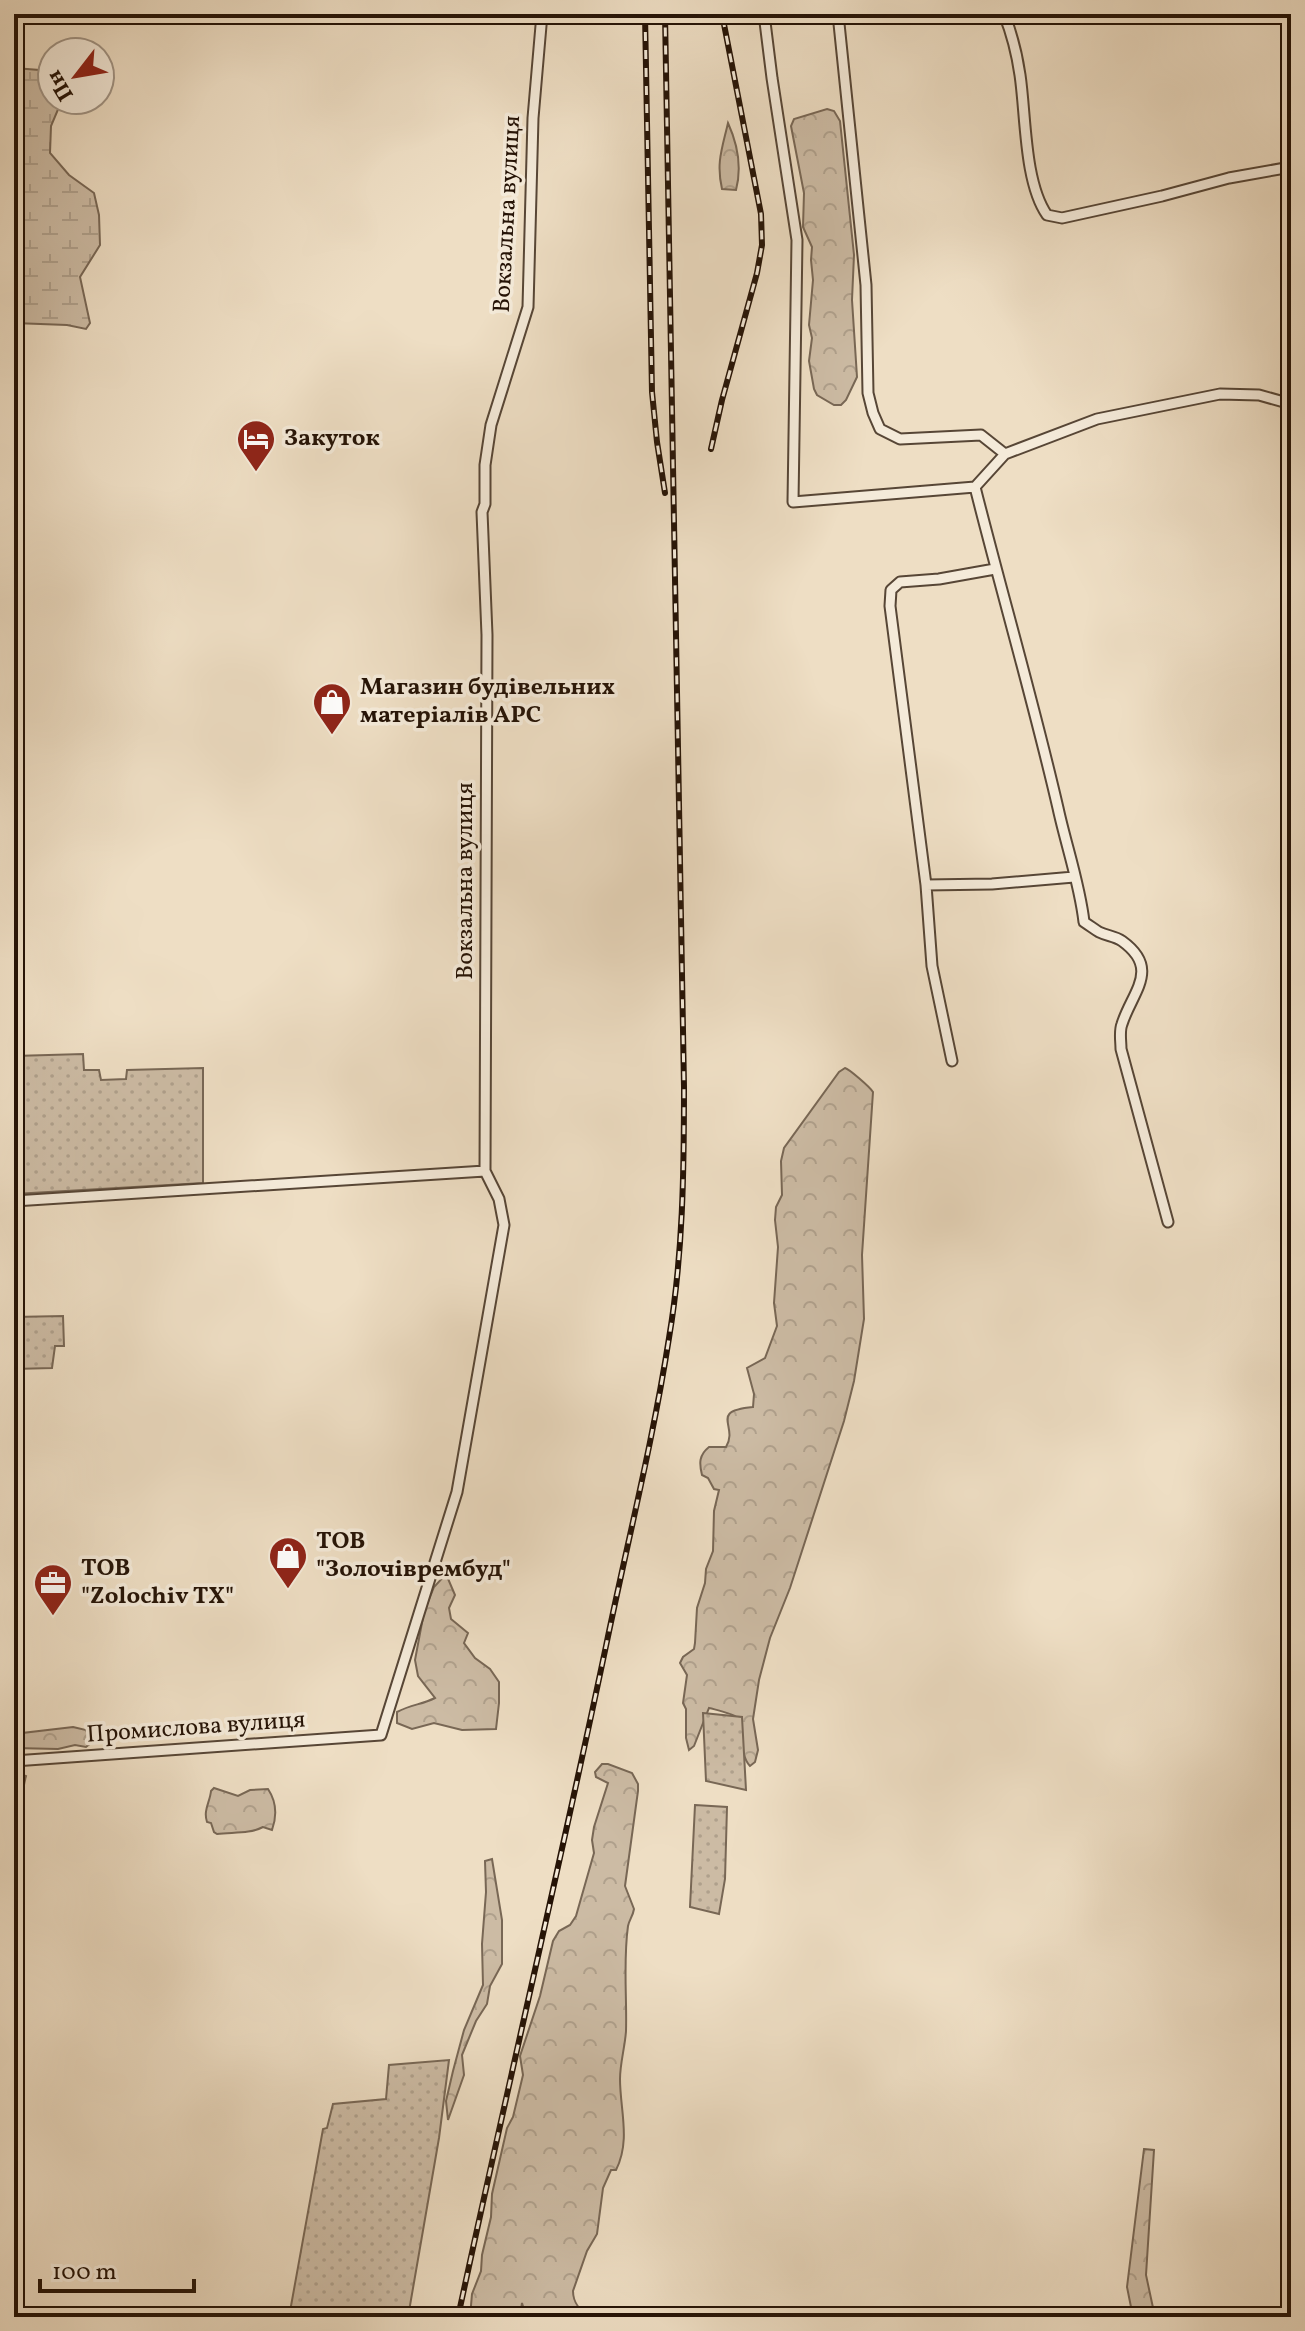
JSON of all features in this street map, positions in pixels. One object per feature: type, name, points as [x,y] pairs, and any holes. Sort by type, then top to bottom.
[{"type":"street","name":"Вокзальна вулиця","points":[[381,1735],[457,1492],[504,1225],[499,1199],[485,1171],[487,635],[482,512],[491,425],[528,307],[533,118],[542,14]]},
{"type":"street","points":[[764,14],[797,240],[793,502],[975,487],[1005,454],[1097,419],[1220,394],[1259,395],[1291,404]]},
{"type":"street","points":[[838,14],[866,285],[868,393],[873,413],[880,429],[900,439],[981,435],[1005,454]]},
{"type":"street","points":[[1004,14],[1020,75],[1037,201],[1047,215],[1062,218],[1229,178],[1291,167]]},
{"type":"street","points":[[975,487],[1044,749],[1084,922],[1128,946],[1136,954],[1142,968],[1142,980],[1121,1027],[1121,1049],[1168,1222]]},
{"type":"street","points":[[952,1061],[932,966],[926,885],[890,606],[891,590],[900,582],[995,569]]},
{"type":"street","points":[[926,885],[992,884],[1074,877]]},
{"type":"street","points":[[14,1201],[485,1171]]},
{"type":"street","name":"Промислова вулиця","points":[[14,1761],[381,1735]]},
{"type":"green space","points":[[14,68],[36,70],[36,116],[55,116],[51,126],[50,153],[69,175],[94,193],[99,215],[100,245],[80,277],[90,323],[86,329],[67,325],[14,323]]},
{"type":"green space","points":[[827,109],[834,111],[840,121],[854,255],[852,300],[857,377],[841,405],[834,405],[817,395],[814,389],[809,361],[812,247],[803,227],[804,193],[791,126],[794,119]]},
{"type":"green space","points":[[728,123],[738,156],[736,190],[722,189],[720,180],[720,156]]},
{"type":"green space","points":[[83,1054],[84,1070],[99,1070],[101,1080],[126,1079],[127,1070],[203,1068],[203,1183],[14,1194],[14,1056]]},
{"type":"green space","points":[[845,1068],[873,1092],[862,1255],[864,1319],[844,1421],[790,1588],[770,1638],[759,1680],[753,1719],[758,1750],[755,1762],[750,1766],[744,1754],[739,1724],[733,1715],[709,1708],[694,1746],[689,1750],[686,1738],[686,1709],[683,1703],[687,1675],[680,1663],[694,1649],[697,1608],[713,1551],[714,1511],[719,1490],[714,1489],[708,1478],[702,1475],[700,1467],[703,1453],[709,1447],[726,1447],[729,1439],[728,1416],[739,1409],[753,1407],[754,1394],[747,1368],[765,1358],[777,1326],[774,1303],[778,1247],[775,1220],[776,1207],[782,1195],[781,1161],[784,1148]]},
{"type":"green space","points":[[63,1316],[64,1346],[55,1346],[52,1368],[14,1369],[14,1317]]},
{"type":"green space","points":[[446,1574],[455,1595],[449,1608],[451,1619],[468,1633],[464,1643],[499,1682],[496,1729],[462,1730],[434,1723],[412,1729],[397,1723],[397,1712],[435,1698],[418,1676],[415,1660],[424,1612],[434,1587]]},
{"type":"green space","points":[[703,1713],[742,1717],[746,1790],[706,1781]]},
{"type":"green space","points":[[73,1727],[86,1730],[91,1743],[86,1747],[75,1745],[58,1749],[14,1748],[14,1734]]},
{"type":"green space","points":[[602,1764],[632,1773],[638,1791],[625,1886],[634,1909],[628,1926],[626,2031],[620,2079],[623,2147],[616,2170],[611,2170],[603,2188],[597,2234],[587,2251],[573,2291],[578,2307],[591,2317],[526,2317],[522,2303],[520,2317],[470,2317],[472,2294],[481,2271],[491,2217],[492,2194],[523,2075],[520,2056],[540,1996],[553,1941],[576,1916],[594,1853],[594,1827],[608,1783],[596,1777],[595,1772]]},
{"type":"green space","points":[[14,1774],[26,1776],[17,1831],[14,1831]]},
{"type":"green space","points":[[214,1788],[238,1796],[250,1790],[268,1789],[275,1809],[272,1830],[263,1827],[253,1831],[214,1832],[206,1814]]},
{"type":"green space","points":[[695,1805],[727,1807],[725,1879],[719,1914],[690,1907]]},
{"type":"green space","points":[[492,1859],[502,1920],[502,1964],[462,2055],[464,2075],[448,2120],[446,2101],[453,2071],[464,2030],[483,1985],[485,1861]]},
{"type":"green space","points":[[449,2060],[439,2138],[408,2317],[289,2317],[323,2129],[327,2128],[333,2104],[386,2099],[389,2065]]},
{"type":"green space","points":[[1144,2149],[1154,2150],[1146,2275],[1155,2317],[1133,2317],[1127,2287]]},
{"type":"railway","points":[[645,14],[652,392],[665,493]]},
{"type":"railway","points":[[458,2317],[648,1454],[669,1338],[680,1244],[684,1087],[665,14]]},
{"type":"railway","points":[[711,449],[762,245],[761,214],[722,14]]},
{"type":"place","name":"Закуток","points":[[256,473]]},
{"type":"place","name":"Магазин будівельних матеріалів APC","points":[[332,736]]},
{"type":"place","name":"ТОВ \"Золочіврембуд\"","points":[[288,1590]]},
{"type":"place","name":"ТОВ \"Zolochiv TX\"","points":[[53,1617]]}]
